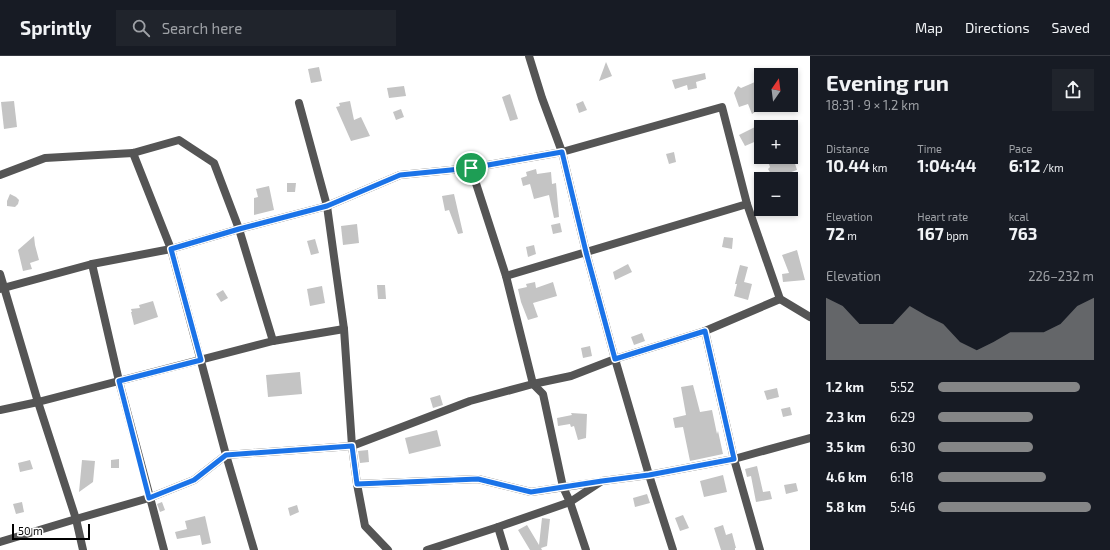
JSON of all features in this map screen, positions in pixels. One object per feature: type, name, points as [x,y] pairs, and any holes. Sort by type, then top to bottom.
[{"type":"street","points":[[529,56],[542,98],[562,152],[586,252],[615,359],[673,550]]},
{"type":"street","points":[[299,103],[327,206],[344,329],[352,446],[365,526],[388,550]]},
{"type":"street","points":[[2,289],[92,264],[171,249],[239,229],[327,206],[400,175],[471,168],[562,152],[722,107],[747,204],[780,300],[810,317]]},
{"type":"street","points":[[0,175],[45,158],[133,153],[179,140],[214,163],[239,229],[273,341]]},
{"type":"street","points":[[133,153],[171,249],[226,455],[254,550]]},
{"type":"street","points":[[471,168],[506,276],[532,384],[543,394],[563,487],[570,502],[586,550]]},
{"type":"street","points":[[506,276],[747,204]]},
{"type":"street","points":[[92,264],[119,381],[164,550]]},
{"type":"street","points":[[0,274],[2,289],[76,519],[83,550]]},
{"type":"street","points":[[0,542],[149,498],[194,480],[226,455],[352,446],[470,401],[532,384],[572,376],[615,359],[705,331],[780,300]]},
{"type":"street","points":[[0,410],[38,402],[273,341],[344,329]]},
{"type":"street","points":[[705,331],[734,459],[760,550]]},
{"type":"street","points":[[357,484],[478,479],[531,492],[649,475],[734,459],[810,438]]},
{"type":"street","points":[[427,550],[570,502],[602,481]]},
{"type":"street","points":[[498,527],[505,550]]},
{"type":"building","points":[[606,62],[612,76],[599,81]]},
{"type":"building","points":[[319,67],[322,81],[311,83],[308,69]]},
{"type":"building","points":[[705,73],[706,79],[696,82],[697,88],[688,90],[687,85],[675,89],[672,80]]},
{"type":"building","points":[[754,82],[755,112],[752,114],[748,104],[739,107],[734,93],[738,86],[741,88]]},
{"type":"building","points":[[404,86],[406,96],[389,98],[387,88]]},
{"type":"building","points":[[510,94],[518,119],[510,121],[502,97]]},
{"type":"building","points":[[14,101],[17,127],[4,129],[1,102]]},
{"type":"building","points":[[350,101],[354,120],[361,117],[370,136],[351,141],[336,107],[340,106],[339,103]]},
{"type":"building","points":[[583,101],[587,110],[579,113],[576,104]]},
{"type":"building","points":[[401,109],[404,117],[396,120],[393,112]]},
{"type":"building","points":[[754,128],[754,142],[745,146],[739,135]]},
{"type":"building","points":[[674,152],[676,162],[669,164],[666,154]]},
{"type":"building","points":[[769,164],[795,164],[797,170],[791,172],[770,172],[768,169],[770,167]]},
{"type":"building","points":[[536,169],[537,174],[551,172],[552,184],[556,183],[559,217],[554,218],[549,195],[534,199],[530,184],[523,186],[521,178],[527,176],[526,172]]},
{"type":"building","points":[[287,183],[296,183],[295,192],[287,192]]},
{"type":"building","points":[[269,186],[274,210],[254,215],[254,198],[258,197],[256,189]]},
{"type":"building","points":[[10,194],[19,200],[15,207],[7,206],[7,201]]},
{"type":"building","points":[[454,194],[463,233],[458,234],[449,210],[445,211],[442,196]]},
{"type":"building","points":[[560,223],[562,232],[553,234],[551,225]]},
{"type":"building","points":[[357,224],[359,243],[343,245],[341,226]]},
{"type":"building","points":[[34,236],[39,260],[30,263],[32,269],[23,271],[18,250]]},
{"type":"building","points":[[724,237],[733,238],[732,249],[722,247]]},
{"type":"building","points":[[315,239],[319,253],[311,255],[307,241]]},
{"type":"building","points":[[534,245],[536,254],[528,257],[526,247]]},
{"type":"building","points":[[797,250],[805,280],[783,282],[782,274],[789,273],[782,255]]},
{"type":"building","points":[[628,264],[632,272],[615,280],[613,272]]},
{"type":"building","points":[[740,265],[748,267],[744,282],[752,284],[748,300],[734,296],[737,284],[735,284]]},
{"type":"building","points":[[535,282],[536,288],[553,282],[557,296],[533,303],[538,317],[528,320],[518,289],[527,287],[526,284]]},
{"type":"building","points":[[377,285],[385,285],[386,299],[378,299]]},
{"type":"building","points":[[322,286],[325,303],[310,306],[307,289]]},
{"type":"building","points":[[223,290],[228,298],[221,302],[216,294]]},
{"type":"building","points":[[153,301],[158,317],[134,325],[131,309],[140,308],[139,305]]},
{"type":"building","points":[[642,333],[645,341],[634,345],[631,337]]},
{"type":"building","points":[[590,346],[592,356],[583,358],[581,348]]},
{"type":"building","points":[[300,372],[302,394],[268,397],[266,375]]},
{"type":"building","points":[[693,385],[700,412],[712,410],[723,454],[690,461],[683,427],[675,428],[673,418],[686,415],[681,387]]},
{"type":"building","points":[[777,388],[779,397],[767,400],[764,391]]},
{"type":"building","points":[[440,395],[443,405],[433,408],[430,398]]},
{"type":"building","points":[[790,407],[792,415],[783,417],[781,409]]},
{"type":"building","points":[[571,413],[587,414],[586,438],[578,440],[574,426],[571,427],[570,424],[558,426],[557,418],[572,415]]},
{"type":"building","points":[[437,430],[441,446],[409,454],[405,438]]},
{"type":"building","points":[[368,450],[369,462],[360,463],[358,451]]},
{"type":"building","points":[[119,459],[119,468],[111,468],[111,460]]},
{"type":"building","points":[[30,460],[33,469],[20,472],[18,463]]},
{"type":"building","points":[[82,460],[95,461],[93,482],[79,492]]},
{"type":"building","points":[[757,466],[763,492],[770,491],[772,499],[756,502],[751,476],[747,477],[745,469]]},
{"type":"building","points":[[723,475],[727,492],[704,497],[700,481]]},
{"type":"building","points":[[796,483],[798,491],[786,494],[784,485]]},
{"type":"building","points":[[647,494],[650,503],[635,507],[633,498]]},
{"type":"building","points":[[22,502],[24,512],[16,514],[13,504]]},
{"type":"building","points":[[162,502],[165,510],[160,512],[157,504]]},
{"type":"building","points":[[297,505],[299,512],[290,516],[288,508]]},
{"type":"building","points":[[683,515],[689,528],[680,531],[675,518]]},
{"type":"building","points":[[205,516],[211,543],[202,545],[200,535],[177,539],[175,532],[187,529],[185,521]]},
{"type":"building","points":[[542,518],[550,519],[547,546],[541,548],[542,550],[530,550],[518,530],[527,525],[539,545]]},
{"type":"building","points":[[723,525],[726,535],[732,533],[736,548],[735,550],[721,550],[714,528]]},
{"type":"route","points":[[562,152],[586,252],[615,359],[705,331],[734,459],[649,475],[531,492],[478,479],[357,484],[352,446],[226,455],[194,480],[149,498],[119,381],[201,360],[171,249],[239,229],[327,206],[400,175],[471,168],[562,152]]}]
